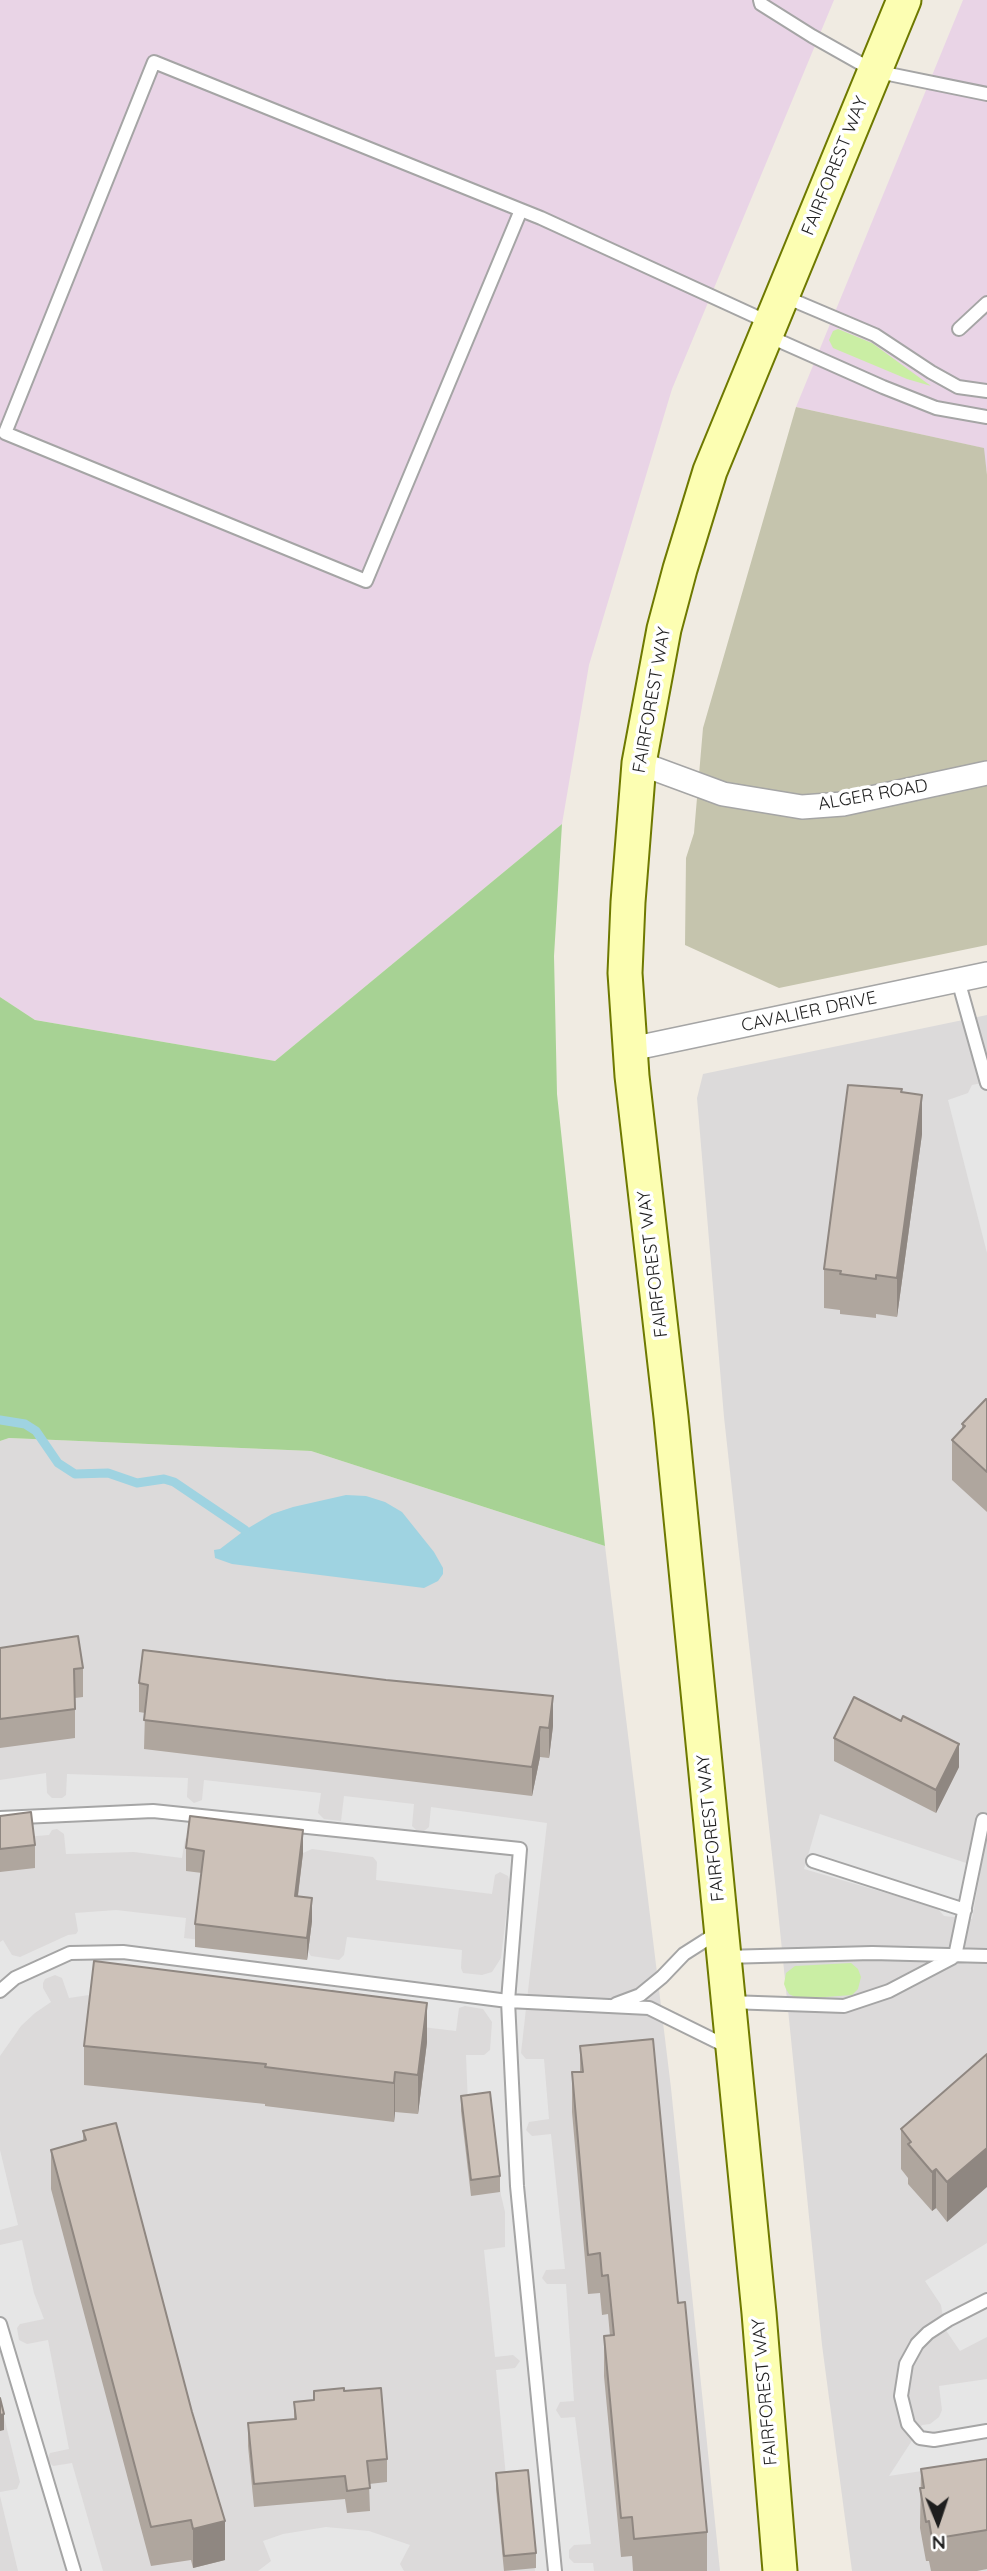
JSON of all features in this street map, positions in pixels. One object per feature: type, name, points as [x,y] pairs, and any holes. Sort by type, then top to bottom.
[{"type":"main road","name":"FAIRFOREST WAY","points":[[780,2571],[759,2313],[671,1417],[632,1076],[625,973],[639,763],[664,629],[680,569],[710,471],[904,0]]},
{"type":"street","name":"ALGER ROAD","points":[[639,763],[723,794],[802,807],[844,804],[987,773]]},
{"type":"street","name":"CAVALIER DRIVE","points":[[631,1049],[987,974]]},
{"type":"lane","points":[[760,0],[761,4],[812,36],[874,71],[987,94]]},
{"type":"lane","points":[[521,210],[366,581],[5,433],[154,62],[521,210],[773,318],[883,387],[936,408],[987,417]]},
{"type":"lane","points":[[959,330],[987,303]]},
{"type":"lane","points":[[773,318],[875,335],[958,387],[987,391]]},
{"type":"lane","points":[[958,980],[987,1083]]},
{"type":"lane","points":[[0,1818],[153,1811],[520,1849],[508,2001],[517,2186],[555,2571]]},
{"type":"lane","points":[[727,2001],[844,2006],[889,1991],[955,1956],[983,1820]]},
{"type":"lane","points":[[814,1861],[965,1910]]},
{"type":"lane","points":[[609,2006],[640,1996],[662,1978],[684,1954],[722,1944],[872,1954],[987,1956]]},
{"type":"lane","points":[[0,1991],[15,1978],[70,1953],[124,1952],[508,2001],[649,2008],[732,2049]]},
{"type":"lane","points":[[987,2300],[938,2327],[917,2344],[909,2354],[901,2385],[908,2424],[920,2438],[934,2440],[987,2431]]},
{"type":"lane","points":[[0,2323],[74,2571]]},
{"type":"shaded area","points":[[0,0],[834,0],[672,389],[589,665],[562,824],[275,1061],[35,1020],[0,997]]},
{"type":"shaded area","points":[[963,0],[987,0],[987,475],[983,448],[796,407]]},
{"type":"shaded area","points":[[796,407],[984,448],[987,475],[987,945],[779,988],[685,945],[686,858],[694,833],[703,728]]},
{"type":"shaded area","points":[[987,1015],[987,2571],[852,2571],[822,2345],[724,1417],[697,1098],[703,1074]]},
{"type":"shaded area","points":[[987,1082],[987,1253],[948,1100],[968,1093],[972,1085]]},
{"type":"shaded area","points":[[9,1438],[311,1451],[605,1546],[671,2088],[720,2571],[0,2571],[0,1441]]},
{"type":"shaded area","points":[[46,1773],[47,1793],[52,1798],[66,1795],[67,1774],[188,1778],[187,1797],[194,1803],[202,1800],[204,1780],[321,1793],[318,1813],[324,1819],[341,1821],[344,1796],[414,1804],[412,1826],[416,1830],[424,1831],[429,1827],[431,1807],[547,1823],[521,2053],[526,2059],[544,2059],[549,2119],[529,2122],[526,2130],[532,2136],[551,2134],[565,2269],[546,2270],[542,2278],[547,2284],[566,2284],[574,2401],[560,2402],[556,2410],[561,2418],[575,2417],[591,2544],[574,2545],[569,2550],[569,2558],[574,2563],[593,2563],[594,2571],[535,2571],[527,2488],[506,2477],[496,2370],[515,2368],[520,2361],[513,2355],[495,2357],[484,2250],[505,2247],[505,2212],[491,2108],[468,2105],[466,2055],[484,2055],[490,2050],[492,2022],[483,2009],[465,2006],[459,2008],[456,2031],[338,2017],[340,1993],[333,1989],[325,1993],[192,1973],[116,1991],[69,1998],[62,1978],[55,1975],[45,1979],[43,1983],[51,2002],[21,2026],[0,2056],[0,1942],[3,1940],[12,1955],[20,1957],[68,1935],[76,1934],[78,1931],[75,1913],[116,1910],[186,1918],[184,1938],[309,1953],[311,1956],[339,1960],[344,1955],[347,1937],[462,1950],[463,1973],[482,1975],[492,1972],[501,1958],[510,1883],[508,1876],[500,1872],[495,1875],[492,1894],[376,1880],[377,1862],[373,1857],[312,1849],[303,1853],[189,1836],[185,1839],[182,1858],[134,1852],[66,1854],[64,1834],[57,1829],[52,1830],[49,1835],[0,1839],[0,1780]]},
{"type":"shaded area","points":[[820,1814],[981,1868],[972,1919],[944,1916],[937,1908],[804,1869]]},
{"type":"shaded area","points":[[0,2150],[18,2225],[0,2230]]},
{"type":"shaded area","points":[[22,2240],[34,2293],[44,2319],[20,2324],[17,2328],[19,2340],[27,2344],[48,2340],[69,2449],[50,2453],[47,2460],[53,2466],[72,2463],[103,2571],[18,2571],[0,2496],[0,2492],[17,2489],[20,2482],[0,2401],[0,2245]]},
{"type":"shaded area","points":[[987,2243],[987,2337],[960,2351],[945,2329],[941,2305],[925,2281]]},
{"type":"shaded area","points":[[987,2379],[987,2461],[889,2476],[922,2425],[930,2424],[939,2417],[942,2410],[939,2386]]},
{"type":"shaded area","points":[[326,2527],[369,2531],[410,2545],[400,2564],[404,2571],[258,2571],[271,2561],[263,2541],[283,2534]]},
{"type":"green space","points":[[838,329],[872,343],[931,386],[907,379],[833,348],[829,340],[833,331]]},
{"type":"green space","points":[[562,824],[554,956],[557,1094],[605,1546],[311,1451],[9,1438],[0,1441],[0,997],[35,1020],[275,1061]]},
{"type":"green space","points":[[851,1963],[858,1969],[861,1977],[858,1989],[852,1995],[799,1999],[789,1994],[784,1984],[786,1973],[795,1966]]},
{"type":"water","points":[[346,1495],[366,1496],[385,1502],[402,1512],[434,1552],[443,1568],[443,1574],[438,1581],[424,1588],[232,1564],[215,1558],[214,1550],[220,1549],[272,1514]]},
{"type":"building","points":[[848,1085],[902,1089],[901,1092],[922,1095],[897,1278],[876,1275],[876,1279],[824,1269]]},
{"type":"building","points":[[986,1399],[987,1472],[952,1440],[965,1426],[962,1424]]},
{"type":"building","points":[[78,1636],[83,1668],[74,1669],[75,1709],[0,1719],[0,1648]]},
{"type":"building","points":[[143,1650],[386,1680],[553,1696],[549,1728],[540,1727],[532,1767],[144,1720],[148,1685],[139,1683]]},
{"type":"building","points":[[854,1697],[901,1721],[903,1716],[959,1744],[936,1790],[834,1738]]},
{"type":"building","points":[[31,1812],[35,1845],[0,1849],[0,1816]]},
{"type":"building","points":[[190,1816],[303,1830],[295,1896],[312,1898],[307,1938],[195,1924],[204,1851],[186,1848]]},
{"type":"building","points":[[94,1961],[427,2003],[418,2075],[395,2072],[394,2083],[265,2067],[266,2064],[84,2046]]},
{"type":"building","points":[[653,2039],[678,2303],[685,2302],[707,2532],[634,2539],[632,2517],[621,2518],[604,2336],[614,2335],[608,2275],[602,2276],[600,2253],[588,2255],[572,2072],[583,2072],[580,2046]]},
{"type":"building","points":[[987,2054],[987,2148],[947,2182],[936,2169],[932,2172],[908,2144],[911,2142],[901,2129]]},
{"type":"building","points":[[490,2092],[500,2176],[471,2180],[461,2096]]},
{"type":"building","points":[[116,2123],[192,2412],[225,2521],[193,2529],[191,2520],[151,2527],[51,2150],[86,2140],[83,2131]]},
{"type":"building","points":[[344,2388],[344,2391],[381,2388],[387,2459],[367,2461],[370,2488],[347,2491],[345,2476],[254,2484],[248,2423],[296,2419],[294,2402],[314,2400],[314,2391]]},
{"type":"building","points":[[0,2398],[4,2414],[0,2415]]},
{"type":"building","points":[[987,2459],[987,2530],[932,2539],[920,2488],[924,2488],[921,2469]]},
{"type":"building","points":[[528,2470],[536,2553],[504,2556],[496,2473]]},
{"type":"waterway","points":[[0,1420],[25,1424],[36,1431],[58,1463],[75,1474],[108,1473],[137,1483],[164,1479],[174,1482],[245,1530]]}]
